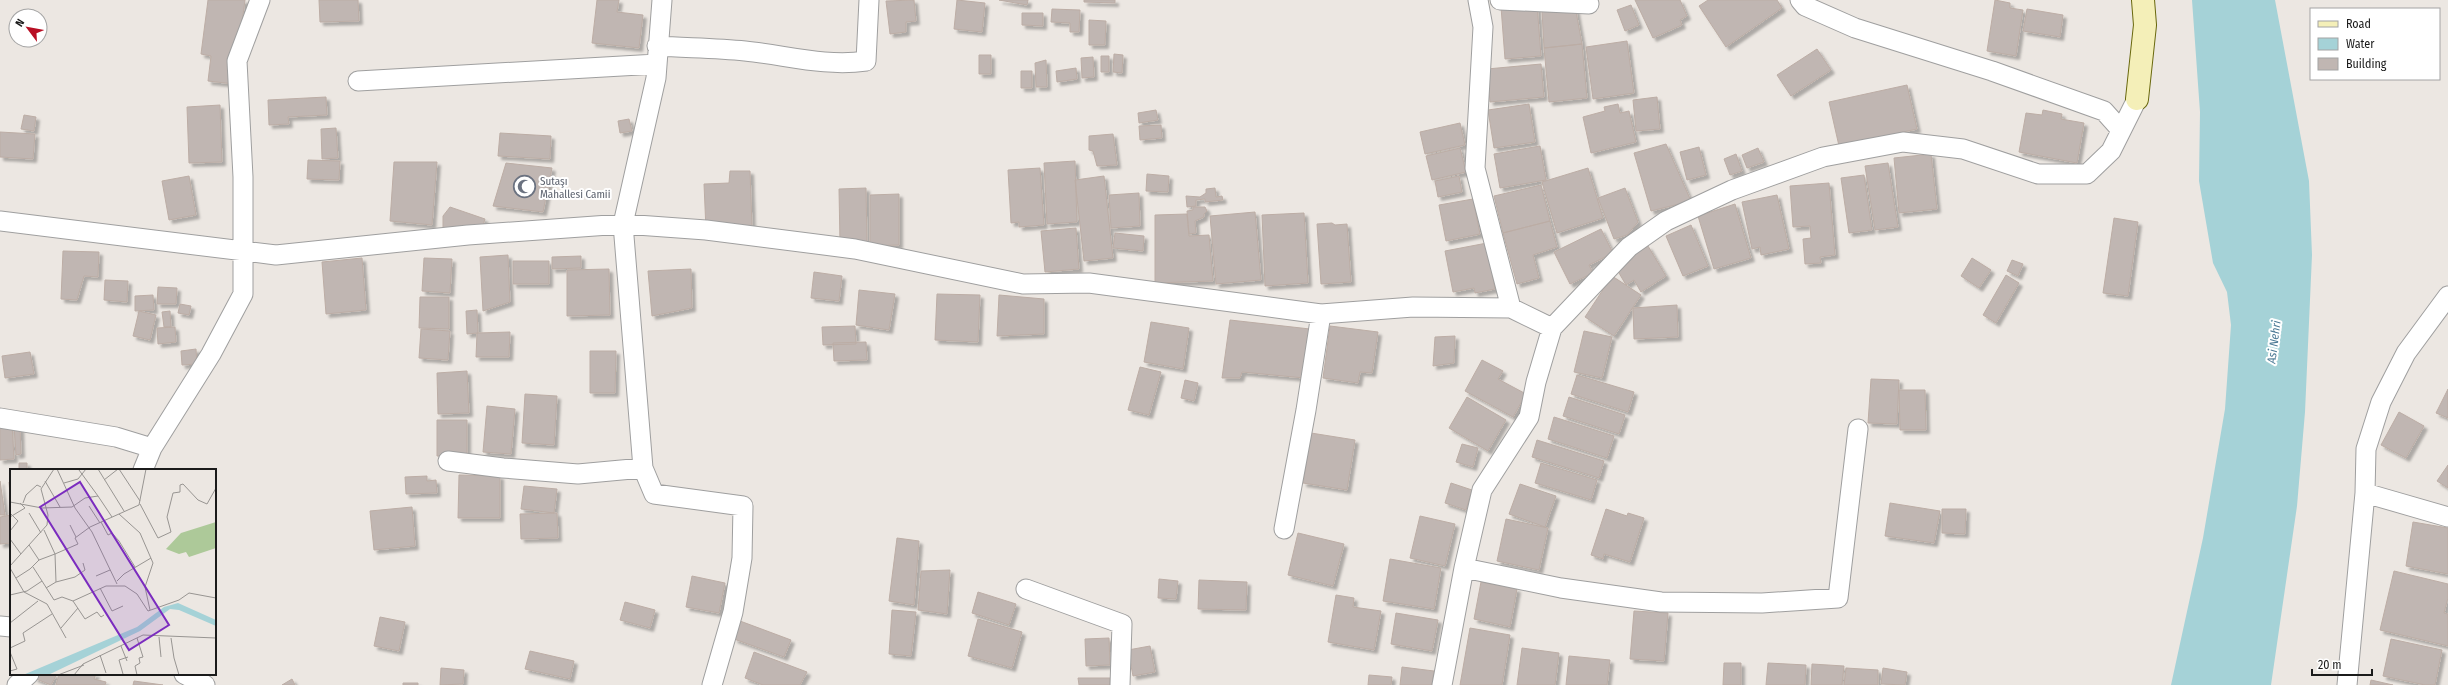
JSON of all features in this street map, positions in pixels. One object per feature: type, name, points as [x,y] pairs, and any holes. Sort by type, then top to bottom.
[{"type":"street","points":[[143,469],[152,448],[211,354],[243,294],[243,177],[237,61],[260,0]]},
{"type":"street","points":[[662,0],[656,78],[623,224],[643,468],[654,494],[743,506],[742,558],[733,612],[712,685]]},
{"type":"street","points":[[358,80],[657,55],[745,50],[801,60],[850,63],[866,61],[869,0]]},
{"type":"street","points":[[1478,0],[1483,27],[1475,168],[1511,308]]},
{"type":"street","points":[[1500,0],[1589,4]]},
{"type":"street","points":[[1800,0],[1805,6],[1855,28],[1992,71],[2104,111],[2121,130]]},
{"type":"street","points":[[1442,685],[1464,568],[1482,490],[1529,417],[1536,382],[1552,328],[1629,247],[1666,221],[1732,190],[1823,157],[1903,142],[1963,149],[2038,174],[2087,174],[2111,151],[2137,99],[2145,25],[2143,0]]},
{"type":"street","points":[[0,221],[276,255],[468,235],[623,224],[706,230],[855,249],[1023,284],[1089,283],[1321,314],[1413,307],[1511,308],[1552,328]]},
{"type":"street","points":[[2347,685],[2365,493],[2366,449],[2381,402],[2406,353],[2448,296]]},
{"type":"street","points":[[1284,530],[1306,410],[1321,314]]},
{"type":"street","points":[[0,418],[116,436],[152,448]]},
{"type":"street","points":[[1464,568],[1561,588],[1661,602],[1762,603],[1838,598],[1858,429]]},
{"type":"street","points":[[448,461],[578,474],[643,468]]},
{"type":"street","points":[[2365,493],[2448,517]]},
{"type":"street","points":[[1026,590],[1122,624],[1120,685]]},
{"type":"street","points":[[0,626],[10,627]]},
{"type":"street","points":[[17,685],[28,675]]},
{"type":"street","points":[[186,675],[204,685]]},
{"type":"water","name":"Asi Nehri","points":[[2192,0],[2275,0],[2309,181],[2312,255],[2305,412],[2297,506],[2271,685],[2171,685],[2203,538],[2225,409],[2231,325],[2227,292],[2213,263],[2199,181],[2200,112]]},
{"type":"building","points":[[208,0],[245,0],[234,84],[208,81],[211,56],[201,54]]},
{"type":"building","points":[[319,0],[358,0],[359,21],[320,22]]},
{"type":"building","points":[[597,0],[619,0],[617,12],[643,15],[639,48],[592,43]]},
{"type":"building","points":[[914,0],[916,21],[906,22],[906,32],[890,34],[886,1]]},
{"type":"building","points":[[957,0],[985,3],[982,32],[954,29]]},
{"type":"building","points":[[999,0],[1028,0],[1027,5]]},
{"type":"building","points":[[1084,0],[1115,0],[1115,3],[1084,2]]},
{"type":"building","points":[[1635,0],[1680,0],[1687,16],[1680,20],[1682,25],[1653,38]]},
{"type":"building","points":[[1708,0],[1777,0],[1782,8],[1726,47],[1699,6]]},
{"type":"building","points":[[1995,0],[2010,3],[2010,8],[2023,10],[2016,56],[1987,51]]},
{"type":"building","points":[[1537,4],[1541,56],[1505,59],[1501,7]]},
{"type":"building","points":[[1631,5],[1639,25],[1625,31],[1617,10]]},
{"type":"building","points":[[1575,6],[1582,44],[1544,48],[1542,11]]},
{"type":"building","points":[[1052,9],[1080,10],[1079,32],[1070,32],[1070,23],[1051,22]]},
{"type":"building","points":[[2027,9],[2063,15],[2060,37],[2023,31]]},
{"type":"building","points":[[1022,13],[1043,13],[1043,26],[1022,25]]},
{"type":"building","points":[[1089,20],[1106,21],[1105,45],[1089,45]]},
{"type":"building","points":[[1627,41],[1634,93],[1593,99],[1586,47]]},
{"type":"building","points":[[1582,44],[1587,98],[1549,102],[1544,48]]},
{"type":"building","points":[[1817,49],[1831,70],[1791,96],[1777,75]]},
{"type":"building","points":[[1114,54],[1123,55],[1122,73],[1113,72]]},
{"type":"building","points":[[979,55],[991,55],[991,74],[979,74]]},
{"type":"building","points":[[1101,56],[1109,56],[1109,72],[1101,72]]},
{"type":"building","points":[[1093,57],[1094,77],[1082,78],[1081,58]]},
{"type":"building","points":[[1046,60],[1047,87],[1036,87],[1035,63]]},
{"type":"building","points":[[1541,64],[1544,97],[1490,102],[1487,69]]},
{"type":"building","points":[[1076,68],[1077,79],[1057,82],[1056,71]]},
{"type":"building","points":[[1021,71],[1032,71],[1032,88],[1021,88]]},
{"type":"building","points":[[1907,85],[1917,129],[1839,146],[1829,102]]},
{"type":"building","points":[[326,97],[327,115],[288,117],[289,124],[269,125],[268,100]]},
{"type":"building","points":[[1657,97],[1660,129],[1636,131],[1633,100]]},
{"type":"building","points":[[1529,104],[1535,142],[1494,148],[1488,110]]},
{"type":"building","points":[[1618,104],[1620,113],[1629,111],[1636,142],[1591,153],[1583,117],[1605,111],[1604,107]]},
{"type":"building","points":[[220,105],[222,162],[189,163],[187,107]]},
{"type":"building","points":[[1156,110],[1158,120],[1139,123],[1138,113]]},
{"type":"building","points":[[2043,110],[2062,114],[2061,119],[2084,123],[2077,163],[2019,152],[2026,113],[2042,115]]},
{"type":"building","points":[[24,115],[36,117],[34,131],[21,129]]},
{"type":"building","points":[[629,119],[632,131],[620,133],[618,121]]},
{"type":"building","points":[[1460,123],[1465,145],[1425,154],[1420,132]]},
{"type":"building","points":[[1161,125],[1162,138],[1140,140],[1139,126]]},
{"type":"building","points":[[336,128],[338,158],[322,159],[321,129]]},
{"type":"building","points":[[0,132],[35,134],[33,159],[0,157]]},
{"type":"building","points":[[500,133],[551,136],[550,159],[498,156]]},
{"type":"building","points":[[1113,134],[1117,165],[1097,166],[1093,151],[1089,150],[1089,136]]},
{"type":"building","points":[[1666,144],[1691,201],[1651,211],[1634,153]]},
{"type":"building","points":[[1540,146],[1546,180],[1500,188],[1494,154]]},
{"type":"building","points":[[1699,147],[1706,175],[1687,180],[1680,152]]},
{"type":"building","points":[[1460,148],[1466,172],[1432,180],[1426,156]]},
{"type":"building","points":[[1758,148],[1764,162],[1747,168],[1742,155]]},
{"type":"building","points":[[1736,154],[1742,171],[1730,175],[1724,159]]},
{"type":"building","points":[[1931,154],[1937,209],[1899,213],[1894,158]]},
{"type":"building","points":[[308,160],[340,161],[339,180],[307,179]]},
{"type":"building","points":[[1075,161],[1077,222],[1047,224],[1044,163]]},
{"type":"building","points":[[394,162],[437,162],[432,225],[390,221]]},
{"type":"building","name":"Sutaşı Mahallesi Camii","points":[[506,163],[552,168],[543,212],[493,206]]},
{"type":"building","points":[[1888,163],[1898,227],[1875,230],[1865,166]]},
{"type":"building","points":[[1040,168],[1044,225],[1019,227],[1019,222],[1011,223],[1008,170]]},
{"type":"building","points":[[1588,168],[1603,218],[1557,233],[1542,182]]},
{"type":"building","points":[[730,171],[750,171],[752,226],[706,230],[704,184],[729,183]]},
{"type":"building","points":[[1147,174],[1169,176],[1168,192],[1146,191]]},
{"type":"building","points":[[1864,175],[1872,230],[1849,233],[1841,178]]},
{"type":"building","points":[[189,176],[196,215],[169,220],[162,181]]},
{"type":"building","points":[[1104,176],[1113,258],[1084,261],[1075,180]]},
{"type":"building","points":[[1459,176],[1462,192],[1438,197],[1435,181]]},
{"type":"building","points":[[1829,183],[1835,255],[1820,257],[1821,263],[1805,264],[1803,239],[1811,238],[1810,226],[1793,227],[1790,186]]},
{"type":"building","points":[[1541,185],[1550,221],[1503,233],[1494,196]]},
{"type":"building","points":[[866,188],[867,243],[840,244],[839,189]]},
{"type":"building","points":[[1215,188],[1216,197],[1222,196],[1223,200],[1205,202],[1205,199],[1196,200],[1196,206],[1187,207],[1186,196],[1200,197],[1206,193],[1206,189]]},
{"type":"building","points":[[1625,188],[1638,222],[1627,235],[1614,239],[1598,198]]},
{"type":"building","points":[[1139,193],[1140,226],[1111,228],[1109,195]]},
{"type":"building","points":[[899,194],[899,245],[870,246],[870,195]]},
{"type":"building","points":[[1777,195],[1789,249],[1761,255],[1760,247],[1752,249],[1742,202]]},
{"type":"building","points":[[1473,199],[1480,234],[1446,241],[1439,205]]},
{"type":"building","points":[[1735,204],[1751,258],[1714,269],[1698,216]]},
{"type":"building","points":[[450,207],[485,219],[481,231],[443,231],[443,216]]},
{"type":"building","points":[[1193,207],[1205,207],[1207,211],[1204,214],[1204,217],[1195,221],[1196,233],[1189,234],[1187,211],[1193,210]]},
{"type":"building","points":[[1255,212],[1261,280],[1216,284],[1210,216]]},
{"type":"building","points":[[1304,213],[1308,283],[1265,286],[1262,215]]},
{"type":"building","points":[[1187,214],[1189,236],[1209,235],[1213,281],[1155,283],[1155,215]]},
{"type":"building","points":[[2114,218],[2138,222],[2128,296],[2103,293]]},
{"type":"building","points":[[1550,221],[1557,247],[1533,255],[1539,278],[1517,284],[1503,233]]},
{"type":"building","points":[[1332,223],[1335,225],[1347,224],[1351,282],[1321,284],[1317,224]]},
{"type":"building","points":[[1691,225],[1708,266],[1683,276],[1666,236]]},
{"type":"building","points":[[1076,228],[1079,269],[1045,272],[1041,231]]},
{"type":"building","points":[[1601,229],[1613,253],[1589,265],[1593,273],[1570,284],[1554,252]]},
{"type":"building","points":[[1115,233],[1144,236],[1143,251],[1113,248]]},
{"type":"building","points":[[1487,243],[1495,289],[1475,293],[1474,288],[1453,292],[1445,251]]},
{"type":"building","points":[[1648,246],[1666,276],[1641,292],[1634,280],[1626,285],[1615,266]]},
{"type":"building","points":[[63,251],[99,252],[98,277],[84,276],[77,300],[61,299]]},
{"type":"building","points":[[508,255],[510,302],[483,311],[480,257]]},
{"type":"building","points":[[581,256],[581,268],[552,269],[552,257]]},
{"type":"building","points":[[362,258],[366,310],[326,314],[322,262]]},
{"type":"building","points":[[424,258],[452,259],[450,293],[422,291]]},
{"type":"building","points":[[1972,258],[1991,270],[1979,288],[1961,276]]},
{"type":"building","points":[[2012,260],[2023,264],[2018,276],[2007,271]]},
{"type":"building","points":[[513,261],[549,261],[549,284],[513,284]]},
{"type":"building","points":[[609,269],[610,315],[567,316],[567,270]]},
{"type":"building","points":[[691,269],[692,308],[652,316],[648,271]]},
{"type":"building","points":[[814,272],[842,276],[839,301],[811,298]]},
{"type":"building","points":[[2006,275],[2019,283],[1996,323],[1983,315]]},
{"type":"building","points":[[1612,276],[1641,295],[1614,336],[1585,317]]},
{"type":"building","points":[[105,280],[128,281],[127,302],[104,300]]},
{"type":"building","points":[[158,287],[177,288],[176,304],[157,304]]},
{"type":"building","points":[[859,290],[895,294],[889,330],[856,325]]},
{"type":"building","points":[[937,294],[980,295],[978,342],[935,340]]},
{"type":"building","points":[[153,295],[154,310],[135,311],[135,296]]},
{"type":"building","points":[[999,295],[1044,299],[1044,334],[997,336]]},
{"type":"building","points":[[420,297],[449,297],[449,329],[419,328]]},
{"type":"building","points":[[180,304],[191,306],[189,315],[178,313]]},
{"type":"building","points":[[1677,305],[1678,337],[1634,339],[1633,308]]},
{"type":"building","points":[[477,310],[478,333],[467,334],[466,311]]},
{"type":"building","points":[[139,311],[156,315],[150,340],[133,336]]},
{"type":"building","points":[[170,311],[171,327],[164,327],[162,312]]},
{"type":"building","points":[[1230,320],[1310,329],[1304,378],[1242,372],[1240,378],[1222,378]]},
{"type":"building","points":[[1151,322],[1189,328],[1183,369],[1144,362]]},
{"type":"building","points":[[855,326],[856,344],[823,345],[822,327]]},
{"type":"building","points":[[1330,326],[1378,332],[1372,373],[1360,372],[1358,383],[1323,378]]},
{"type":"building","points":[[175,327],[176,342],[158,344],[157,328]]},
{"type":"building","points":[[421,329],[450,331],[448,360],[419,358]]},
{"type":"building","points":[[1584,331],[1612,337],[1602,378],[1574,372]]},
{"type":"building","points":[[510,332],[509,357],[476,357],[477,333]]},
{"type":"building","points":[[1455,336],[1454,363],[1433,366],[1435,337]]},
{"type":"building","points":[[866,342],[867,360],[834,361],[833,343]]},
{"type":"building","points":[[196,349],[197,364],[182,365],[181,351]]},
{"type":"building","points":[[590,351],[616,351],[615,393],[590,393]]},
{"type":"building","points":[[30,352],[34,374],[5,378],[2,356]]},
{"type":"building","points":[[1482,360],[1503,371],[1498,379],[1526,394],[1513,417],[1465,391]]},
{"type":"building","points":[[1140,367],[1161,372],[1149,415],[1128,410]]},
{"type":"building","points":[[467,371],[469,413],[438,414],[437,373]]},
{"type":"building","points":[[1577,375],[1634,392],[1628,412],[1571,394]]},
{"type":"building","points":[[1871,379],[1899,380],[1897,424],[1868,423]]},
{"type":"building","points":[[1185,380],[1198,383],[1194,401],[1181,398]]},
{"type":"building","points":[[2448,389],[2448,418],[2436,413]]},
{"type":"building","points":[[1899,390],[1925,390],[1926,430],[1900,430]]},
{"type":"building","points":[[525,394],[557,396],[554,445],[522,443]]},
{"type":"building","points":[[1467,397],[1506,420],[1488,451],[1449,428]]},
{"type":"building","points":[[1569,397],[1625,415],[1619,434],[1563,416]]},
{"type":"building","points":[[487,406],[515,409],[511,454],[483,452]]},
{"type":"building","points":[[2399,412],[2424,426],[2406,458],[2381,445]]},
{"type":"building","points":[[1554,417],[1614,436],[1607,458],[1548,439]]},
{"type":"building","points":[[437,420],[467,420],[467,456],[437,456]]},
{"type":"building","points":[[0,423],[12,423],[14,459],[0,460]]},
{"type":"building","points":[[14,426],[20,426],[21,454],[16,455]]},
{"type":"building","points":[[1311,433],[1355,440],[1347,490],[1303,483]]},
{"type":"building","points":[[1537,440],[1604,461],[1599,478],[1532,457]]},
{"type":"building","points":[[1462,444],[1478,448],[1473,467],[1456,462]]},
{"type":"building","points":[[19,463],[27,463],[27,469],[19,469]]},
{"type":"building","points":[[1541,463],[1597,480],[1591,500],[1535,483]]},
{"type":"building","points":[[2448,465],[2448,488],[2437,481]]},
{"type":"building","points":[[459,475],[500,476],[500,518],[458,518]]},
{"type":"building","points":[[427,476],[427,481],[436,480],[437,493],[406,494],[405,477]]},
{"type":"building","points":[[0,481],[5,515],[0,515]]},
{"type":"building","points":[[1451,483],[1472,490],[1466,510],[1445,503]]},
{"type":"building","points":[[1520,484],[1556,496],[1545,527],[1509,514]]},
{"type":"building","points":[[524,486],[557,489],[554,513],[521,509]]},
{"type":"building","points":[[1890,503],[1940,511],[1934,543],[1885,536]]},
{"type":"building","points":[[412,507],[415,546],[374,550],[370,511]]},
{"type":"building","points":[[1606,509],[1627,516],[1628,513],[1644,518],[1630,562],[1604,554],[1603,559],[1591,555]]},
{"type":"building","points":[[1942,509],[1966,509],[1965,534],[1942,533]]},
{"type":"building","points":[[557,513],[558,538],[521,539],[520,514]]},
{"type":"building","points":[[10,515],[10,543],[0,544],[0,517]]},
{"type":"building","points":[[1420,516],[1455,524],[1445,566],[1410,558]]},
{"type":"building","points":[[1506,519],[1548,528],[1539,570],[1497,561]]},
{"type":"building","points":[[2413,522],[2448,528],[2448,574],[2406,566]]},
{"type":"building","points":[[1298,533],[1344,544],[1333,586],[1288,575]]},
{"type":"building","points":[[897,538],[919,541],[914,605],[889,601]]},
{"type":"building","points":[[1390,559],[1441,568],[1434,609],[1383,601]]},
{"type":"building","points":[[950,570],[947,614],[918,610],[921,571]]},
{"type":"building","points":[[2394,571],[2448,584],[2448,598],[2444,613],[2448,614],[2448,646],[2380,630]]},
{"type":"building","points":[[692,576],[725,583],[719,613],[686,607]]},
{"type":"building","points":[[1159,579],[1178,581],[1176,599],[1158,598]]},
{"type":"building","points":[[1199,580],[1247,582],[1246,610],[1198,609]]},
{"type":"building","points":[[1481,582],[1517,589],[1510,627],[1474,619]]},
{"type":"building","points":[[978,592],[1016,604],[1009,625],[972,613]]},
{"type":"building","points":[[1336,595],[1354,598],[1353,607],[1381,611],[1374,650],[1328,642]]},
{"type":"building","points":[[625,602],[655,610],[650,628],[620,620]]},
{"type":"building","points":[[892,610],[916,612],[911,656],[889,654]]},
{"type":"building","points":[[1634,611],[1668,613],[1664,661],[1630,659]]},
{"type":"building","points":[[1396,613],[1438,620],[1432,651],[1391,644]]},
{"type":"building","points":[[380,617],[405,622],[399,651],[374,646]]},
{"type":"building","points":[[978,619],[1022,632],[1012,668],[968,656]]},
{"type":"building","points":[[740,621],[791,640],[784,657],[734,639]]},
{"type":"building","points":[[1470,628],[1510,635],[1502,685],[1460,685]]},
{"type":"building","points":[[1109,638],[1110,665],[1086,666],[1085,639]]},
{"type":"building","points":[[2391,639],[2442,650],[2435,685],[2425,685],[2383,676]]},
{"type":"building","points":[[1150,646],[1155,672],[1133,676],[1128,650]]},
{"type":"building","points":[[1522,648],[1559,653],[1555,685],[1517,685]]},
{"type":"building","points":[[530,651],[574,661],[570,679],[525,669]]},
{"type":"building","points":[[754,652],[807,672],[800,685],[763,685],[745,678]]},
{"type":"building","points":[[1569,656],[1610,660],[1607,685],[1566,685]]},
{"type":"building","points":[[1724,663],[1741,663],[1741,685],[1723,685]]},
{"type":"building","points":[[1768,663],[1806,665],[1805,685],[1766,685]]},
{"type":"building","points":[[1812,664],[1844,666],[1842,685],[1811,685]]},
{"type":"building","points":[[1402,667],[1434,671],[1432,685],[1400,685]]},
{"type":"building","points":[[441,668],[464,670],[463,684],[440,685]]},
{"type":"building","points":[[1846,668],[1878,670],[1878,685],[1844,685]]},
{"type":"building","points":[[1883,668],[1907,672],[1905,685],[1881,684]]},
{"type":"building","points":[[36,675],[56,675],[51,685],[34,678]]},
{"type":"building","points":[[59,675],[96,675],[94,679],[106,682],[105,685],[56,685]]},
{"type":"building","points":[[1369,675],[1392,677],[1391,685],[1368,685]]},
{"type":"building","points":[[1078,678],[1110,678],[1110,685],[1079,685]]},
{"type":"building","points":[[292,679],[295,685],[282,685]]},
{"type":"building","points":[[2371,680],[2393,685],[2370,685]]},
{"type":"building","points":[[134,681],[163,685],[133,685]]},
{"type":"building","points":[[403,683],[418,683],[418,685],[403,685]]},
{"type":"place","name":"Sutaşı Mahallesi Camii","points":[[524,187]]}]
